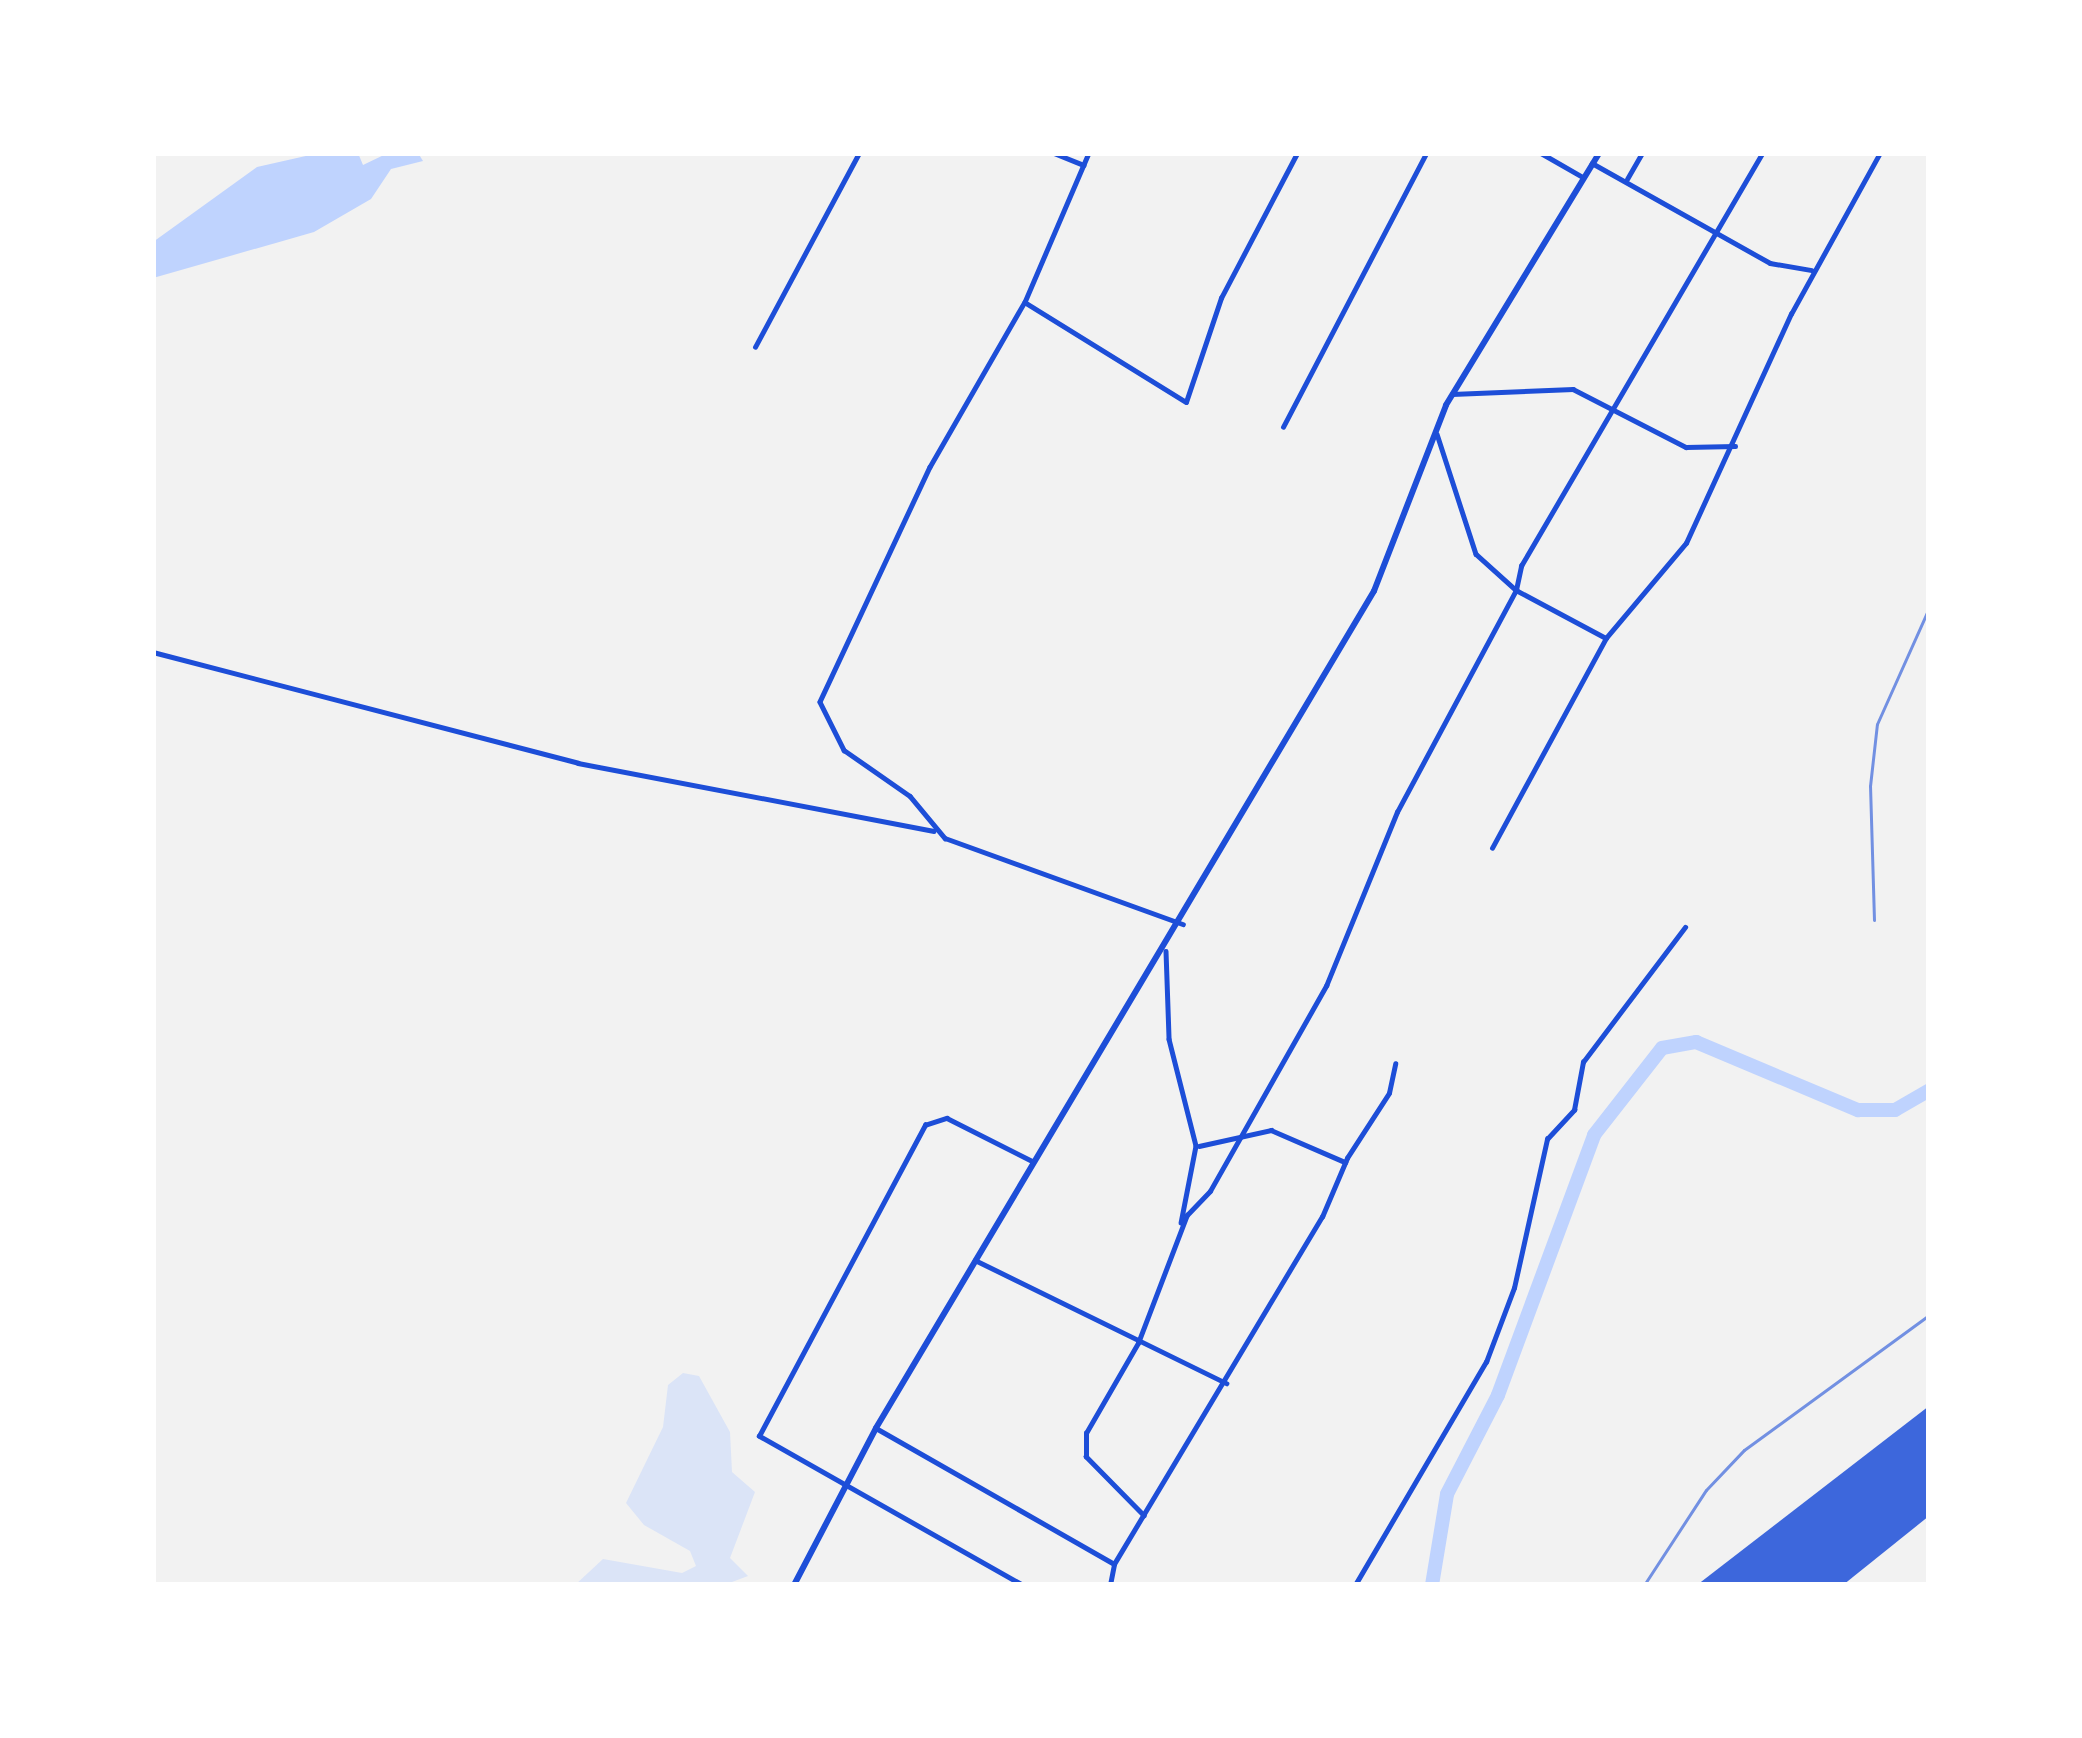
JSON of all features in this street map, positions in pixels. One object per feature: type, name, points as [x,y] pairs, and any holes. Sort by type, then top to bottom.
[{"type":"main road","points":[[796,1584],[876,1428],[1183,924],[1374,591],[1452,394],[1599,153]]},
{"type":"street","points":[[755,346],[859,153]]},
{"type":"street","points":[[1054,153],[1084,165]]},
{"type":"street","points":[[1089,153],[1025,302],[832,663],[820,702],[832,733],[852,758],[910,796],[940,833],[964,849],[1183,924]]},
{"type":"street","points":[[1025,302],[1186,402],[1221,298],[1297,153]]},
{"type":"street","points":[[1283,427],[1426,153]]},
{"type":"street","points":[[1541,153],[1581,176]]},
{"type":"street","points":[[1627,180],[1642,153]]},
{"type":"street","points":[[1181,1229],[1327,986],[1415,776],[1516,590],[1521,566],[1762,153]]},
{"type":"street","points":[[1492,848],[1606,638],[1686,543],[1814,270],[1880,153]]},
{"type":"street","points":[[1592,163],[1770,263],[1814,270]]},
{"type":"street","points":[[1452,394],[1574,389],[1609,413],[1646,422],[1686,447],[1735,446]]},
{"type":"street","points":[[1436,431],[1469,543],[1516,590],[1606,638]]},
{"type":"street","points":[[153,652],[578,764],[940,833]]},
{"type":"street","points":[[1354,1585],[1486,1362],[1514,1288],[1547,1139],[1574,1110],[1582,1062],[1685,928]]},
{"type":"street","points":[[1144,1516],[1082,1451],[1138,1343],[1181,1229],[1196,1146],[1169,1039],[1166,951]]},
{"type":"street","points":[[1110,1585],[1114,1564],[1322,1217],[1345,1162],[1389,1093],[1395,1064]]},
{"type":"street","points":[[1022,1585],[759,1436],[925,1125],[947,1118],[1036,1162]]},
{"type":"street","points":[[1196,1146],[1271,1130],[1345,1162]]},
{"type":"street","points":[[975,1260],[1226,1383]]},
{"type":"street","points":[[876,1428],[1114,1564]]},
{"type":"shaded area","points":[[683,1373],[699,1376],[730,1432],[732,1472],[755,1492],[730,1558],[748,1576],[724,1585],[575,1585],[603,1559],[682,1573],[696,1566],[690,1551],[644,1525],[626,1503],[663,1427],[668,1385]]},
{"type":"water","points":[[319,153],[358,153],[363,165],[388,153],[418,153],[423,161],[391,169],[371,199],[314,232],[153,278],[153,242],[257,167]]},
{"type":"building","points":[[1929,1406],[1929,1516],[1843,1585],[1697,1585]]},
{"type":"waterway","points":[[1432,1585],[1447,1494],[1498,1395],[1594,1135],[1662,1048],[1696,1042],[1858,1110],[1895,1110],[1929,1090]]},
{"type":"railway","points":[[1874,920],[1870,786],[1877,724],[1929,608]]},
{"type":"railway","points":[[1644,1585],[1706,1490],[1744,1450],[1929,1315]]}]
